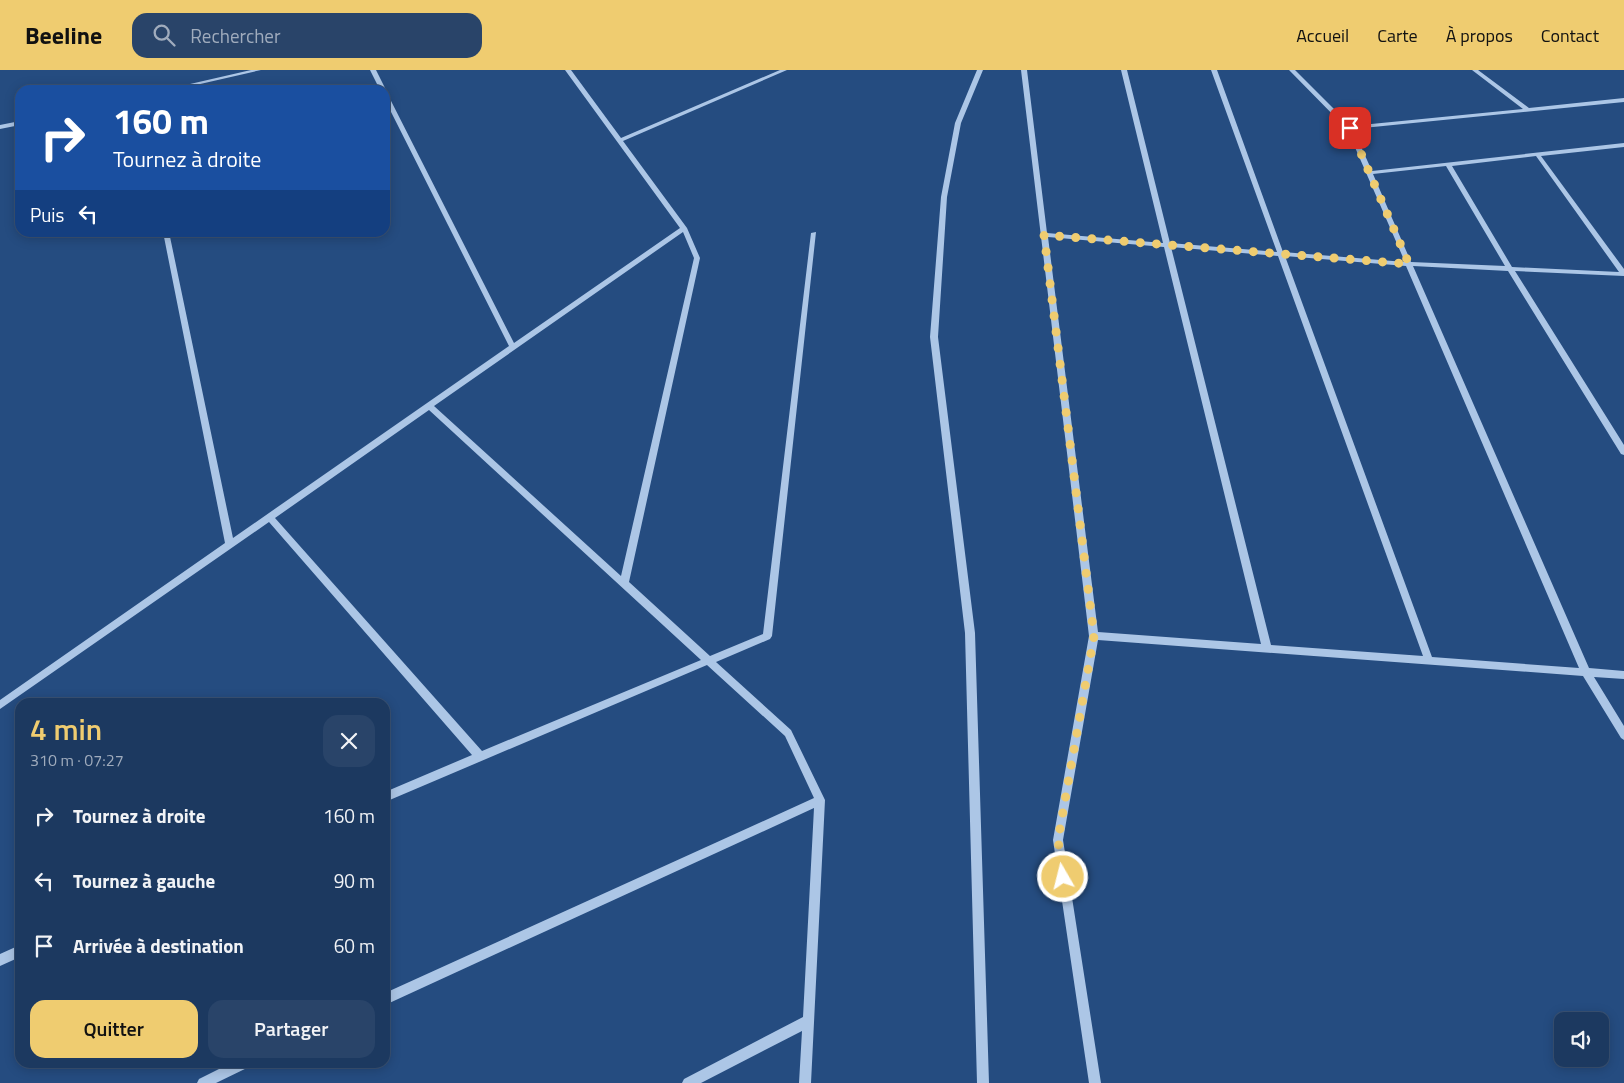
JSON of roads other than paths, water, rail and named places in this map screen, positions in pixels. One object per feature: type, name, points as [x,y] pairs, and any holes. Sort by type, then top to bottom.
[{"type":"street","points":[[190,85],[258,70]]},
{"type":"street","points":[[372,70],[380,85]]},
{"type":"street","points":[[568,70],[684,228],[696,258],[624,584]]},
{"type":"street","points":[[620,140],[784,70]]},
{"type":"street","points":[[980,70],[958,123],[944,197],[934,336],[970,633],[983,1083]]},
{"type":"street","points":[[1024,70],[1094,636],[1058,840],[1095,1083]]},
{"type":"street","points":[[1124,70],[1267,649]]},
{"type":"street","points":[[1214,70],[1429,661]]},
{"type":"street","points":[[1292,70],[1350,128],[1586,672],[1624,735]]},
{"type":"street","points":[[1475,70],[1528,110]]},
{"type":"street","points":[[1350,128],[1624,100]]},
{"type":"street","points":[[390,105],[513,347]]},
{"type":"street","points":[[0,127],[15,124]]},
{"type":"street","points":[[1369,172],[1624,145]]},
{"type":"street","points":[[1537,154],[1624,274]]},
{"type":"street","points":[[1448,164],[1510,269],[1624,452]]},
{"type":"street","points":[[0,705],[684,228]]},
{"type":"street","points":[[390,795],[767,636],[814,233]]},
{"type":"street","points":[[1044,235],[1409,264],[1624,274]]},
{"type":"street","points":[[167,237],[230,545]]},
{"type":"street","points":[[429,406],[788,733],[820,800],[805,1083]]},
{"type":"street","points":[[270,517],[480,757]]},
{"type":"street","points":[[1094,636],[1624,675]]},
{"type":"street","points":[[390,998],[820,800]]},
{"type":"street","points":[[0,960],[15,953]]},
{"type":"street","points":[[688,1083],[808,1022]]},
{"type":"street","points":[[203,1083],[235,1068]]}]
